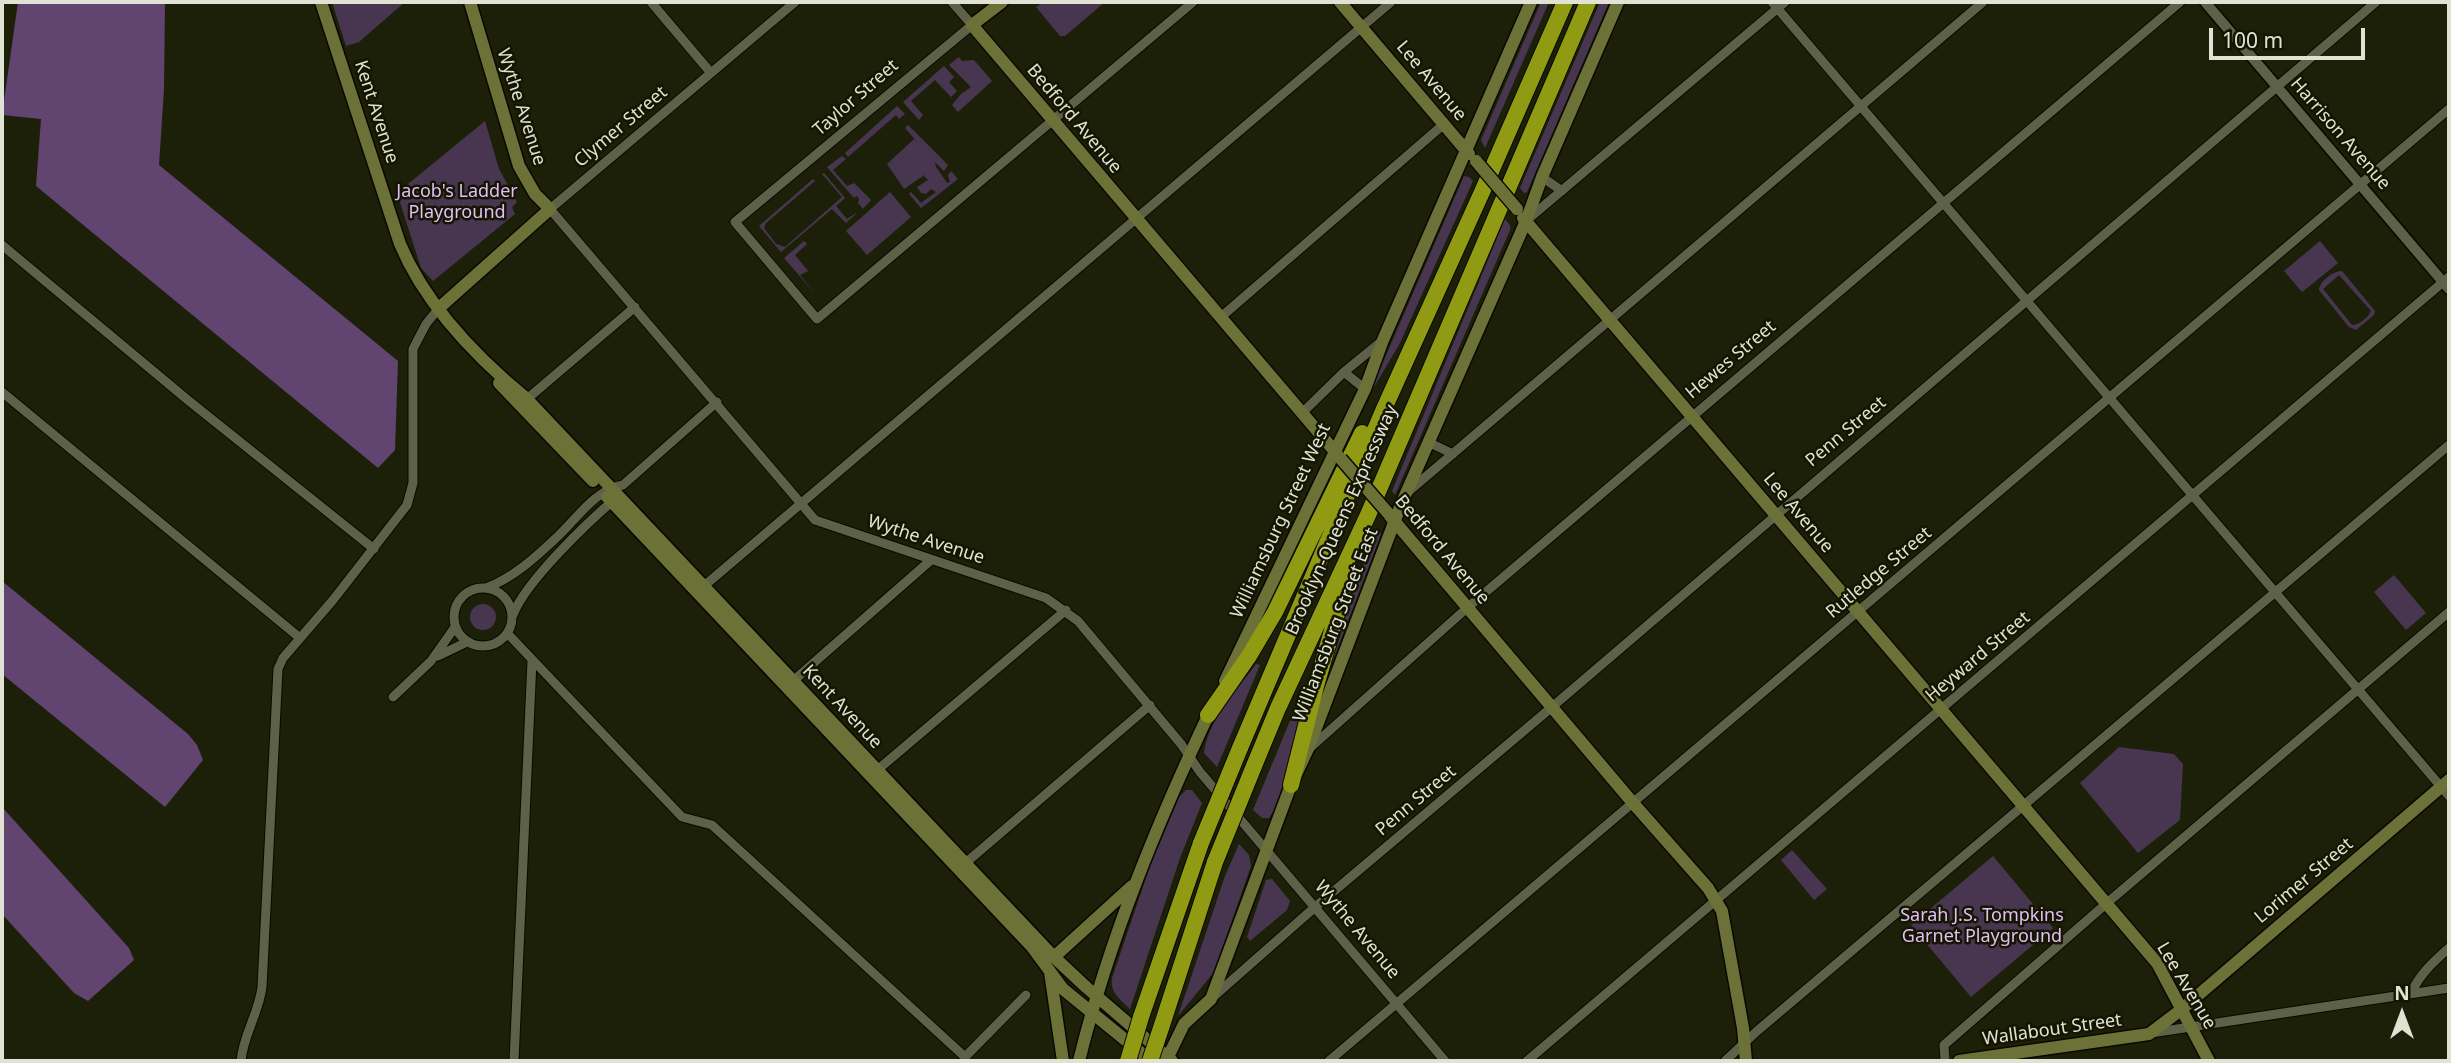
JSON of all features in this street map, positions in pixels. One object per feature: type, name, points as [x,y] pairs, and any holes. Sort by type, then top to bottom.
[{"type":"highway","name":"Brooklyn-Queens Expressway","points":[[1128,1061],[1201,844],[1240,748],[1382,411],[1565,2]]},
{"type":"highway","name":"Brooklyn-Queens Expressway","points":[[1150,1061],[1215,862],[1254,766],[1368,514],[1588,2]]},
{"type":"highway","points":[[1208,715],[1249,656],[1275,612],[1368,421],[1382,411]]},
{"type":"highway","points":[[1291,786],[1331,629],[1368,514]]},
{"type":"main road","name":"Kent Avenue","points":[[321,2],[400,244],[436,311],[493,370],[527,398],[611,495],[962,866],[1054,957],[1169,1060]]},
{"type":"main road","name":"Wythe Avenue","points":[[470,2],[519,166],[535,194],[550,209]]},
{"type":"main road","name":"Taylor Street","points":[[972,24],[1002,2]]},
{"type":"main road","name":"Lee Avenue","points":[[1340,2],[2157,963],[2209,1061]]},
{"type":"main road","name":"Williamsburg Street West","points":[[1079,1061],[1092,1012],[1135,884],[1189,756],[1338,455],[1383,340],[1531,2]]},
{"type":"main road","name":"Williamsburg Street East","points":[[1169,1060],[1184,1024],[1211,999],[1291,786],[1308,749],[1391,517],[1406,494],[1526,221],[1542,177],[1618,2]]},
{"type":"main road","name":"Bedford Avenue","points":[[972,24],[1708,888],[1722,911],[1746,1061]]},
{"type":"main road","name":"Clymer Street","points":[[436,311],[550,209]]},
{"type":"main road","name":"Kent Avenue","points":[[493,370],[500,386],[704,586],[874,773]]},
{"type":"main road","name":"Lorimer Street","points":[[2182,1009],[2447,788]]},
{"type":"main road","name":"Kent Avenue","points":[[962,866],[1036,952],[1063,989],[1150,1061]]},
{"type":"main road","points":[[1054,957],[1135,884]]},
{"type":"main road","points":[[1050,972],[1063,1061]]},
{"type":"main road","name":"Wallabout Street","points":[[1959,1061],[2149,1034],[2182,1009]]},
{"type":"street","points":[[650,2],[711,73]]},
{"type":"street","name":"Clymer Street","points":[[550,209],[795,2]]},
{"type":"street","name":"Bedford Avenue","points":[[952,2],[972,24]]},
{"type":"street","points":[[1053,121],[1193,2]]},
{"type":"street","points":[[704,586],[1391,2]]},
{"type":"street","points":[[1406,494],[1983,2]]},
{"type":"street","name":"Hewes Street","points":[[1308,749],[1467,608],[2180,2]]},
{"type":"street","name":"Harrison Avenue","points":[[2205,2],[2447,282]]},
{"type":"street","name":"Penn Street","points":[[1211,999],[1775,513],[2376,2]]},
{"type":"street","points":[[1526,221],[1778,4],[1861,106],[2275,593],[2447,788]]},
{"type":"street","name":"Taylor Street","points":[[972,24],[735,222],[817,319],[1053,121]]},
{"type":"street","name":"Rutledge Street","points":[[1329,1061],[2449,109]]},
{"type":"street","points":[[1221,317],[1444,124]]},
{"type":"street","points":[[1542,177],[1562,191]]},
{"type":"street","name":"Wythe Avenue","points":[[550,209],[818,522],[1046,598],[1078,621],[1150,705],[1200,772],[1445,1061]]},
{"type":"street","points":[[2,245],[179,393],[374,549]]},
{"type":"street","name":"Heyward Street","points":[[1527,1061],[2192,495],[2447,282]]},
{"type":"street","points":[[527,398],[635,307]]},
{"type":"street","points":[[241,1061],[262,987],[276,673],[281,661],[407,505],[411,494],[414,427],[413,349],[436,311]]},
{"type":"street","points":[[1302,413],[1343,372],[1383,340]]},
{"type":"street","points":[[1343,372],[1365,389]]},
{"type":"street","points":[[2,391],[300,638]]},
{"type":"street","points":[[431,661],[454,626],[454,611],[461,598],[470,591],[505,580],[559,536],[587,507],[611,495],[717,402]]},
{"type":"street","points":[[1428,442],[1453,454]]},
{"type":"street","points":[[1725,1061],[2449,444]]},
{"type":"street","points":[[454,626],[467,642],[481,647],[491,646],[508,635],[512,617],[521,598],[596,518],[611,495]]},
{"type":"street","points":[[793,681],[932,560]]},
{"type":"street","points":[[486,588],[505,598],[512,617]]},
{"type":"street","points":[[874,773],[1066,610]]},
{"type":"street","points":[[1945,1061],[1944,1045],[2449,612]]},
{"type":"street","points":[[508,635],[682,817],[712,825],[965,1057],[1026,995]]},
{"type":"street","points":[[393,697],[431,661],[467,642]]},
{"type":"street","points":[[514,1061],[532,661]]},
{"type":"street","points":[[962,866],[1150,705]]},
{"type":"street","points":[[2411,993],[2417,980],[2449,948]]},
{"type":"street","name":"Wallabout Street","points":[[2149,1034],[2449,988]]},
{"type":"green space","points":[[332,2],[405,2],[359,42],[346,46]]},
{"type":"green space","points":[[1043,2],[1105,2],[1065,36],[1060,36],[1036,7]]},
{"type":"green space","points":[[1541,2],[1549,2],[1485,148],[1481,140]]},
{"type":"green space","points":[[1600,2],[1609,2],[1527,192],[1524,193],[1520,188]]},
{"type":"green space","points":[[959,57],[962,61],[974,60],[992,81],[958,112],[952,105],[971,87],[949,65]]},
{"type":"green space","points":[[944,66],[954,77],[949,82],[957,91],[951,97],[935,80],[911,101],[923,115],[919,120],[903,102]]},
{"type":"green space","points":[[897,106],[905,114],[899,119],[896,115],[848,157],[845,153]]},
{"type":"green space","name":"Jacob's Ladder Playground","points":[[485,121],[499,169],[517,202],[512,207],[515,214],[433,281],[421,268],[397,193]]},
{"type":"green space","points":[[908,125],[948,165],[944,171],[935,162],[947,183],[950,182],[948,175],[951,171],[958,179],[921,208],[909,194],[911,192],[921,203],[936,192],[931,189],[926,194],[921,193],[917,187],[928,180],[924,176],[926,174],[904,189],[887,164],[914,139],[919,144],[905,128]]},
{"type":"green space","points":[[842,156],[846,159],[833,170],[847,186],[854,183],[871,200],[863,209],[857,196],[854,198],[827,167]]},
{"type":"green space","points":[[824,173],[845,198],[836,206],[847,219],[858,212],[846,223],[832,209],[781,252],[759,226],[813,179],[815,181],[766,223],[764,228],[776,244],[785,247],[842,197],[822,174]]},
{"type":"green space","points":[[1464,176],[1473,181],[1400,343],[1367,399]]},
{"type":"green space","points":[[890,192],[911,217],[867,255],[846,231]]},
{"type":"green space","points":[[1505,219],[1510,230],[1395,495],[1392,491]]},
{"type":"green space","points":[[804,241],[807,244],[795,255],[808,271],[800,275],[816,295],[784,258]]},
{"type":"green space","points":[[2320,241],[2338,263],[2302,292],[2284,271]]},
{"type":"green space","points":[[2342,271],[2375,311],[2374,315],[2356,330],[2349,327],[2319,290],[2324,280]],"holes":[[[2339,275],[2371,311],[2358,324],[2352,325],[2323,289]]]},
{"type":"green space","points":[[1378,529],[1381,534],[1329,671],[1326,671],[1355,586]]},
{"type":"green space","points":[[2394,575],[2426,613],[2406,630],[2374,592]]},
{"type":"green space","points":[[483,604],[492,608],[496,617],[492,626],[483,630],[474,626],[470,617],[474,608]]},
{"type":"green space","points":[[1256,664],[1260,665],[1217,767],[1204,753],[1211,729],[1224,706]]},
{"type":"green space","points":[[1307,686],[1288,775],[1276,807],[1269,818],[1262,818],[1253,810],[1304,687]]},
{"type":"green space","points":[[2119,747],[2174,754],[2183,764],[2180,820],[2138,853],[2080,783]]},
{"type":"green space","points":[[1186,790],[1192,790],[1202,803],[1180,858],[1130,1009],[1114,992],[1112,978],[1150,866],[1179,797]]},
{"type":"green space","points":[[1239,844],[1249,855],[1251,866],[1214,972],[1178,1016],[1225,876]]},
{"type":"green space","points":[[1792,850],[1827,889],[1814,900],[1781,860]]},
{"type":"green space","name":"Sarah J.S. Tompkins Garnet Playground","points":[[1993,856],[2053,928],[1971,997],[1911,925]]},
{"type":"green space","points":[[1272,879],[1290,901],[1287,910],[1250,941],[1247,937],[1266,880]]},
{"type":"shaded area","points":[[18,2],[165,2],[164,89],[159,165],[398,361],[395,450],[378,468],[36,186],[41,119],[2,115]]},
{"type":"shaded area","points":[[2,581],[188,734],[197,745],[203,760],[165,807],[2,674]]},
{"type":"shaded area","points":[[2,807],[129,948],[134,960],[88,1001],[74,993],[2,914]]}]
